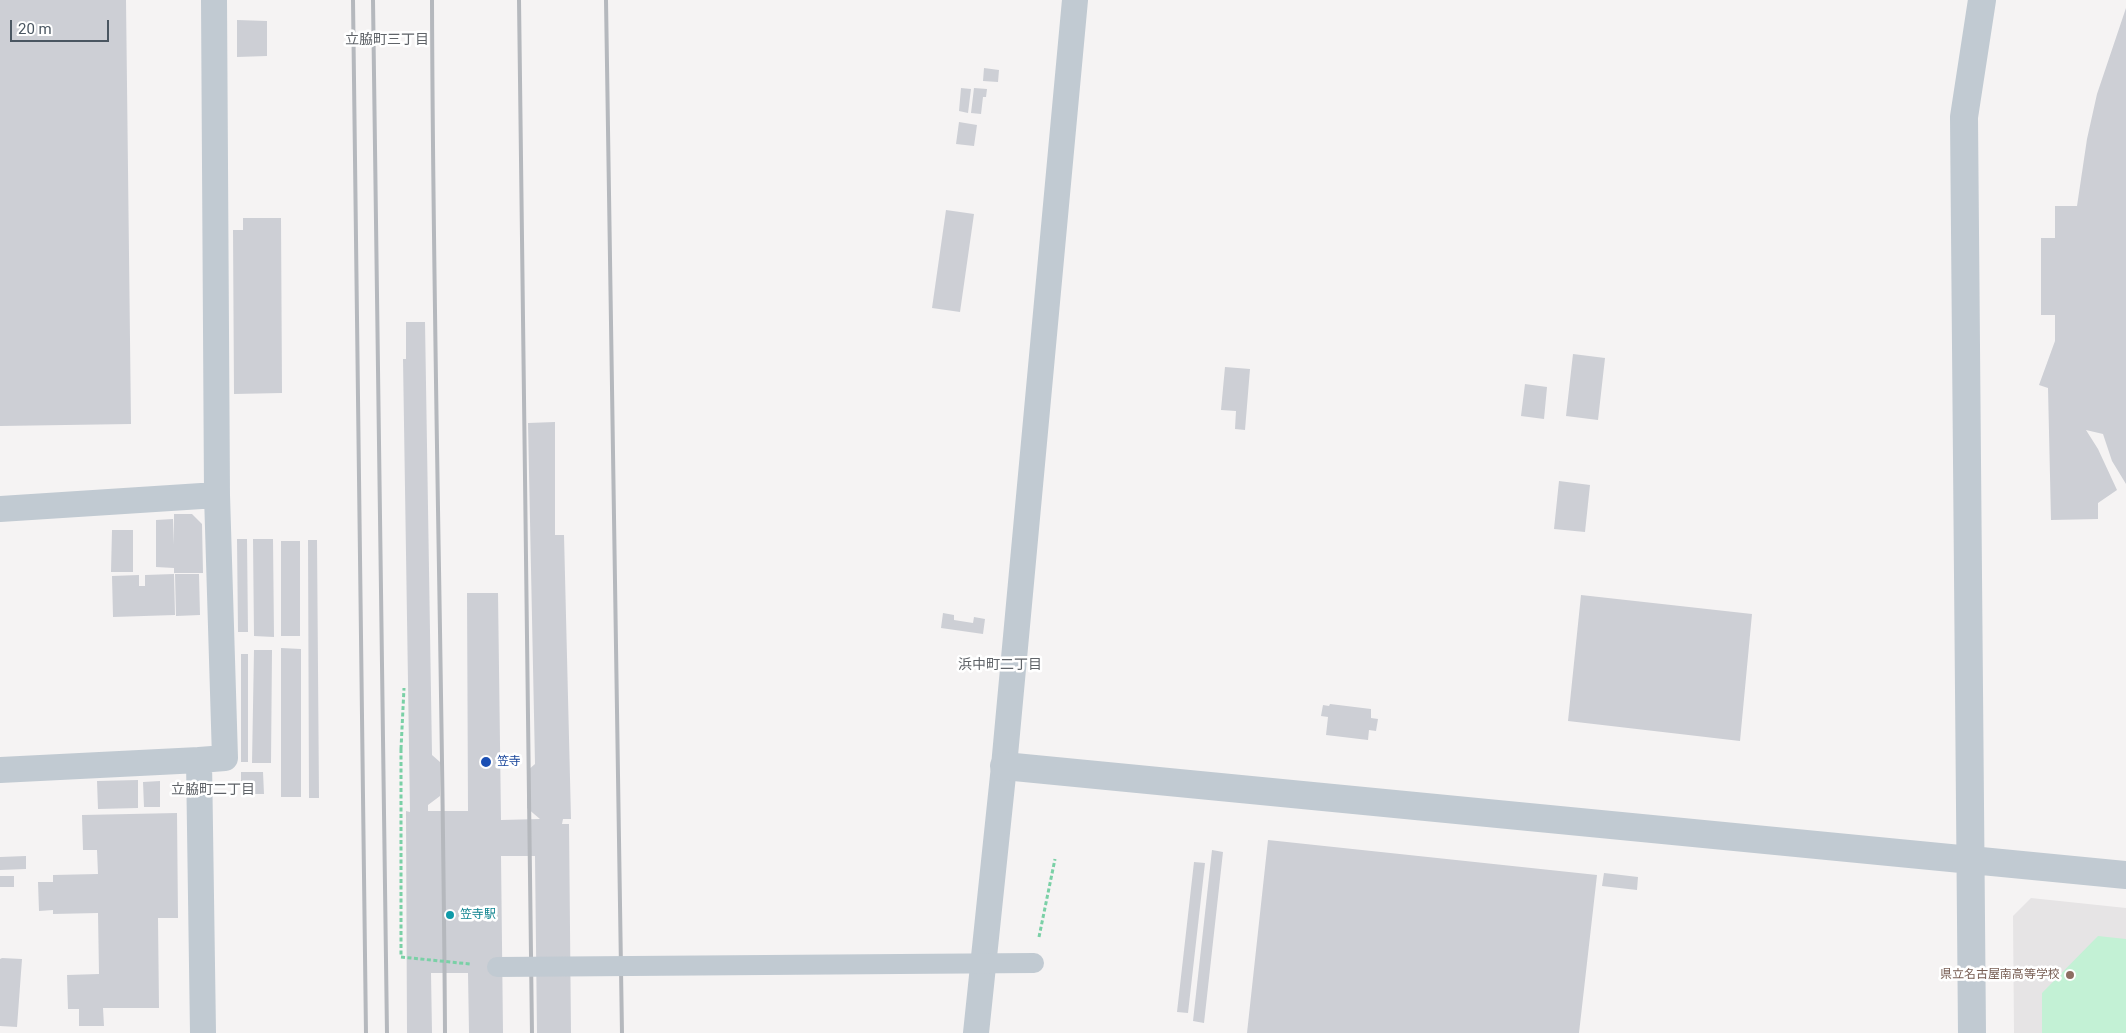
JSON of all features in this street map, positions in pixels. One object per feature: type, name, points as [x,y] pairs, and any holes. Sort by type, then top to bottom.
[{"type":"street","points":[[0,770],[225,758],[217,495],[214,0]]},
{"type":"street","points":[[976,1033],[1004,766],[1075,0]]},
{"type":"street","points":[[1972,1033],[1964,117],[1982,0]]},
{"type":"street","points":[[0,509],[217,495]]},
{"type":"street","points":[[199,760],[203,1033]]},
{"type":"street","points":[[1004,766],[2126,875]]},
{"type":"street","points":[[497,967],[1034,963]]},
{"type":"path","points":[[404,688],[401,750],[401,957],[497,967]]},
{"type":"path","points":[[1034,963],[1055,860]]},
{"type":"shaded area","name":"県立名古屋南高等学校","points":[[2031,898],[2126,908],[2126,1033],[2014,1033],[2013,916]]},
{"type":"green space","points":[[2098,936],[2126,939],[2126,1033],[2042,1033],[2042,993]]},
{"type":"building","points":[[0,0],[126,0],[131,424],[0,426]]},
{"type":"building","points":[[2126,8],[2126,484],[2112,461],[2103,434],[2086,430],[2098,449],[2117,490],[2098,503],[2098,519],[2051,520],[2048,388],[2039,385],[2055,341],[2055,315],[2041,315],[2041,238],[2055,238],[2055,206],[2077,206],[2087,139],[2097,94]]},
{"type":"building","points":[[237,20],[267,21],[267,56],[237,57]]},
{"type":"building","points":[[984,68],[999,70],[998,82],[983,81]]},
{"type":"building","points":[[961,88],[971,89],[968,113],[959,111]]},
{"type":"building","points":[[974,88],[987,89],[986,97],[983,97],[981,114],[971,113]]},
{"type":"building","points":[[959,122],[977,125],[974,146],[956,144]]},
{"type":"building","points":[[946,210],[974,214],[960,312],[932,308]]},
{"type":"building","points":[[243,218],[281,218],[282,393],[234,394],[233,230],[243,230]]},
{"type":"building","points":[[406,322],[425,322],[432,755],[440,762],[440,796],[428,805],[428,811],[468,811],[467,593],[498,593],[501,820],[540,819],[527,808],[527,771],[535,764],[528,423],[555,422],[555,535],[564,535],[571,819],[563,819],[562,824],[569,824],[571,1033],[537,1033],[535,856],[501,856],[503,1033],[469,1033],[468,973],[431,973],[432,1033],[407,1033],[406,811],[410,812],[403,359],[406,359]]},
{"type":"building","points":[[1573,354],[1605,358],[1598,420],[1566,416]]},
{"type":"building","points":[[1225,367],[1250,369],[1245,430],[1235,429],[1236,411],[1221,410]]},
{"type":"building","points":[[1525,384],[1547,387],[1544,419],[1521,416]]},
{"type":"building","points":[[1559,481],[1590,485],[1585,532],[1554,529]]},
{"type":"building","points":[[174,514],[192,514],[202,524],[203,573],[174,573],[174,568],[156,567],[156,520],[173,519],[174,545]]},
{"type":"building","points":[[112,530],[133,530],[133,572],[111,572]]},
{"type":"building","points":[[237,539],[247,539],[248,632],[238,632]]},
{"type":"building","points":[[253,539],[273,539],[274,637],[254,636]]},
{"type":"building","points":[[308,540],[317,540],[319,798],[309,798]]},
{"type":"building","points":[[281,541],[300,541],[300,636],[281,636]]},
{"type":"building","points":[[174,574],[175,615],[113,617],[112,576],[139,575],[139,586],[145,586],[145,575]]},
{"type":"building","points":[[175,574],[199,574],[200,615],[176,616]]},
{"type":"building","points":[[1581,595],[1752,614],[1740,741],[1568,721]]},
{"type":"building","points":[[943,613],[954,615],[954,620],[973,623],[974,617],[985,619],[983,634],[941,628]]},
{"type":"building","points":[[281,648],[301,649],[301,797],[281,797]]},
{"type":"building","points":[[254,650],[272,650],[271,763],[252,763]]},
{"type":"building","points":[[241,654],[248,654],[248,762],[241,762]]},
{"type":"building","points":[[1330,704],[1371,709],[1371,718],[1378,719],[1376,731],[1369,730],[1368,740],[1326,735],[1328,717],[1321,716],[1323,705],[1329,706]]},
{"type":"building","points":[[241,772],[263,772],[264,794],[241,794]]},
{"type":"building","points":[[138,780],[138,808],[98,809],[97,781]]},
{"type":"building","points":[[160,781],[160,807],[144,807],[143,782]]},
{"type":"building","points":[[177,813],[178,918],[158,918],[159,1008],[103,1008],[104,1026],[79,1026],[79,1009],[68,1009],[67,975],[99,974],[98,913],[53,914],[53,910],[39,911],[38,882],[53,882],[53,875],[98,874],[97,850],[83,850],[82,815]]},
{"type":"building","points":[[1268,840],[1597,875],[1579,1033],[1247,1033]]},
{"type":"building","points":[[1212,850],[1223,852],[1204,1023],[1193,1021]]},
{"type":"building","points":[[26,856],[26,869],[0,870],[0,857]]},
{"type":"building","points":[[1194,862],[1205,863],[1188,1013],[1177,1012]]},
{"type":"building","points":[[1604,873],[1638,877],[1637,890],[1602,886]]},
{"type":"building","points":[[0,876],[14,876],[14,887],[0,887]]},
{"type":"building","points":[[0,959],[22,959],[17,1027],[0,1026]]},
{"type":"railway","points":[[353,0],[366,1033]]},
{"type":"railway","points":[[373,0],[387,1033]]},
{"type":"railway","points":[[432,0],[445,1033]]},
{"type":"railway","points":[[519,0],[532,1033]]},
{"type":"railway","points":[[606,0],[622,1033]]},
{"type":"place","name":"笠寺","points":[[486,762]]},
{"type":"place","name":"笠寺駅","points":[[450,915]]},
{"type":"place","name":"県立名古屋南高等学校","points":[[2070,975]]},
{"type":"district","name":"立脇町三丁目","points":[[387,40]]},
{"type":"district","name":"浜中町二丁目","points":[[1000,665]]},
{"type":"district","name":"立脇町二丁目","points":[[213,790]]}]
